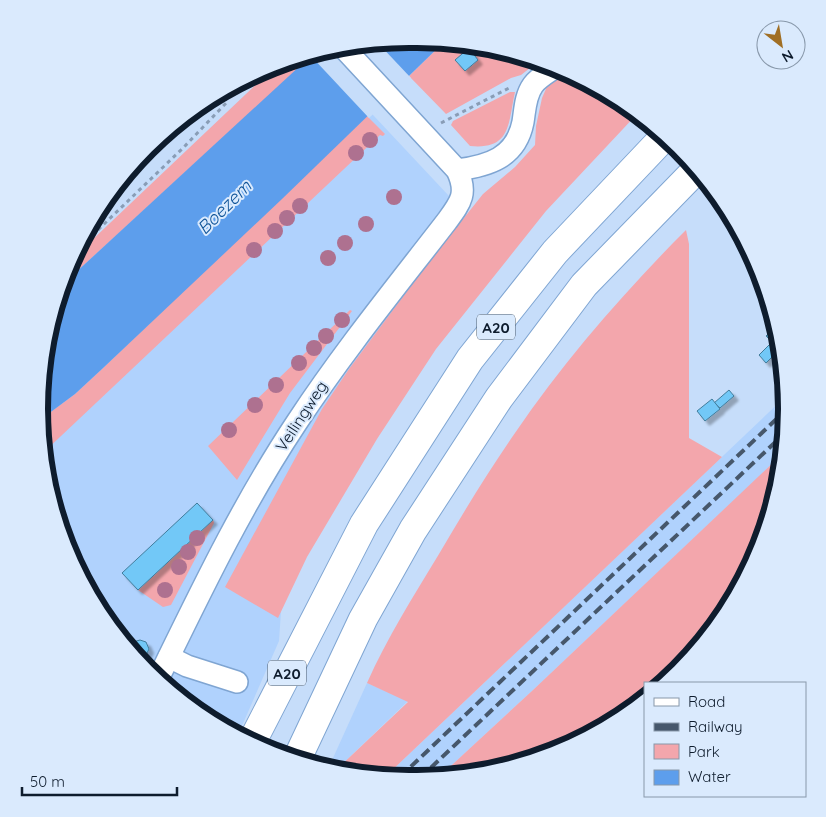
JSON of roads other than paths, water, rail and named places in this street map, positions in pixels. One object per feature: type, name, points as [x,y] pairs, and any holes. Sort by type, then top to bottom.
[{"type":"highway","name":"A20","points":[[255,735],[364,524],[470,359],[555,252],[659,142]]},
{"type":"highway","name":"A20","points":[[300,752],[364,620],[413,530],[499,398],[584,285],[692,174]]},
{"type":"street","points":[[347,53],[457,170],[487,165],[500,158],[512,148],[520,133],[528,93],[533,85],[549,72]]},
{"type":"street","name":"Veilingweg","points":[[162,672],[224,546],[267,468],[347,349],[460,203],[462,184],[457,170]]},
{"type":"street","points":[[169,657],[187,666],[237,682]]},
{"type":"water","name":"Boezem","points":[[385,48],[438,48],[102,369],[75,394],[48,414],[48,385],[54,338],[73,275],[302,64],[338,54]]},
{"type":"railway","points":[[408,770],[778,418]]},
{"type":"railway","points":[[429,770],[777,441]]}]
